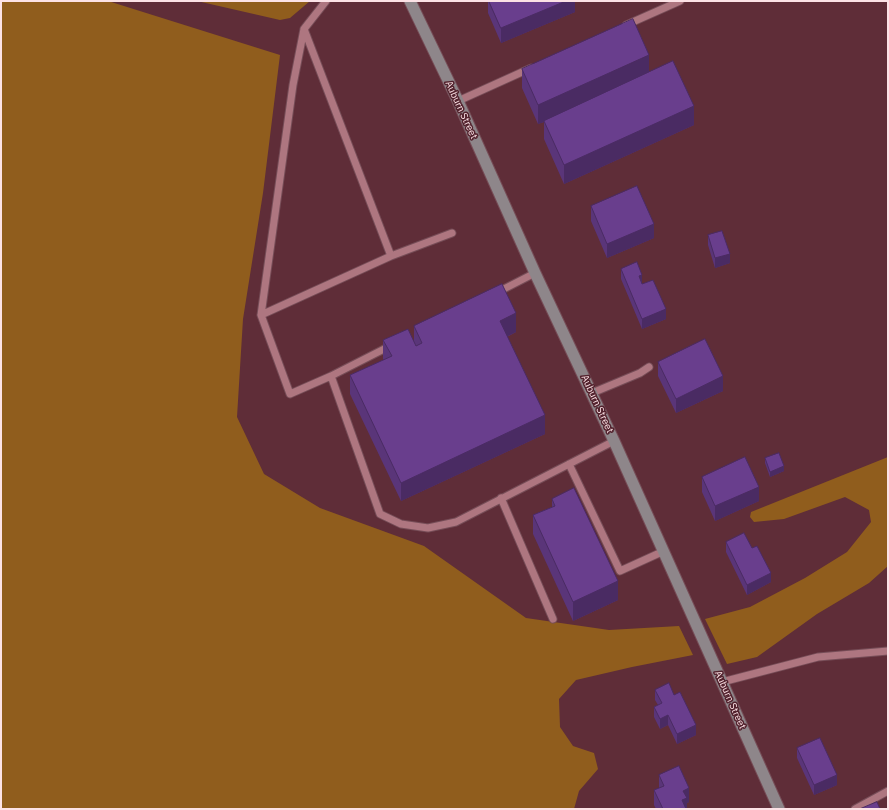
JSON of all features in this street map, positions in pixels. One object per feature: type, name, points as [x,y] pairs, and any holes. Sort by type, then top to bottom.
[{"type":"main road","name":"Auburn Street","points":[[410,1],[458,101],[535,274],[614,441],[779,809]]},
{"type":"lane","points":[[326,1],[304,29],[293,85],[261,315],[290,394],[331,376],[400,341]]},
{"type":"lane","points":[[616,30],[680,1]]},
{"type":"lane","points":[[304,29],[391,256]]},
{"type":"lane","points":[[458,101],[537,65]]},
{"type":"lane","points":[[261,315],[391,256],[452,233]]},
{"type":"lane","points":[[490,296],[535,274]]},
{"type":"lane","points":[[592,394],[640,373],[649,366]]},
{"type":"lane","points":[[331,376],[380,514],[401,524],[428,528],[456,522],[614,441]]},
{"type":"lane","points":[[568,464],[620,572],[664,551]]},
{"type":"lane","points":[[501,498],[553,619]]},
{"type":"lane","points":[[722,682],[818,657],[888,651]]},
{"type":"lane","points":[[855,809],[888,791]]},
{"type":"shaded area","points":[[1,1],[108,1],[280,55],[263,193],[243,319],[237,417],[264,474],[320,508],[424,546],[526,618],[609,630],[679,626],[693,655],[576,680],[559,699],[560,727],[573,746],[594,753],[598,769],[579,791],[574,809],[1,809]]},
{"type":"shaded area","points":[[197,1],[310,1],[290,18],[280,20]]},
{"type":"shaded area","points":[[888,457],[888,566],[869,583],[817,614],[757,657],[727,664],[705,619],[750,607],[805,578],[847,552],[871,522],[869,510],[845,497],[784,519],[754,522],[750,517],[751,512]]},
{"type":"building","points":[[489,1],[566,1],[501,28]]},
{"type":"building","points":[[633,19],[649,55],[538,105],[522,69]]},
{"type":"building","points":[[673,61],[694,106],[564,165],[544,121]]},
{"type":"building","points":[[637,186],[654,224],[607,244],[591,206]]},
{"type":"building","points":[[722,231],[730,254],[715,258],[708,235]]},
{"type":"building","points":[[637,262],[642,275],[639,276],[642,284],[653,280],[666,309],[642,319],[621,269]]},
{"type":"building","points":[[502,284],[516,313],[500,321],[545,415],[401,483],[350,375],[392,356],[383,340],[408,329],[416,346],[422,343],[414,326]]},
{"type":"building","points":[[705,339],[723,376],[676,399],[658,362]]},
{"type":"building","points":[[779,453],[784,466],[770,472],[765,458]]},
{"type":"building","points":[[745,457],[759,487],[715,506],[702,477]]},
{"type":"building","points":[[574,488],[618,581],[573,602],[533,515],[555,506],[552,499]]},
{"type":"building","points":[[744,533],[752,548],[757,546],[771,573],[747,585],[726,542]]},
{"type":"building","points":[[669,683],[674,695],[680,692],[696,725],[677,734],[668,715],[660,719],[654,707],[662,703],[655,690]]},
{"type":"building","points":[[820,738],[837,775],[814,785],[797,748]]},
{"type":"building","points":[[679,766],[689,788],[683,791],[687,798],[682,800],[686,809],[663,809],[654,790],[664,786],[659,775]]},
{"type":"building","points":[[877,802],[880,809],[860,809]]}]
